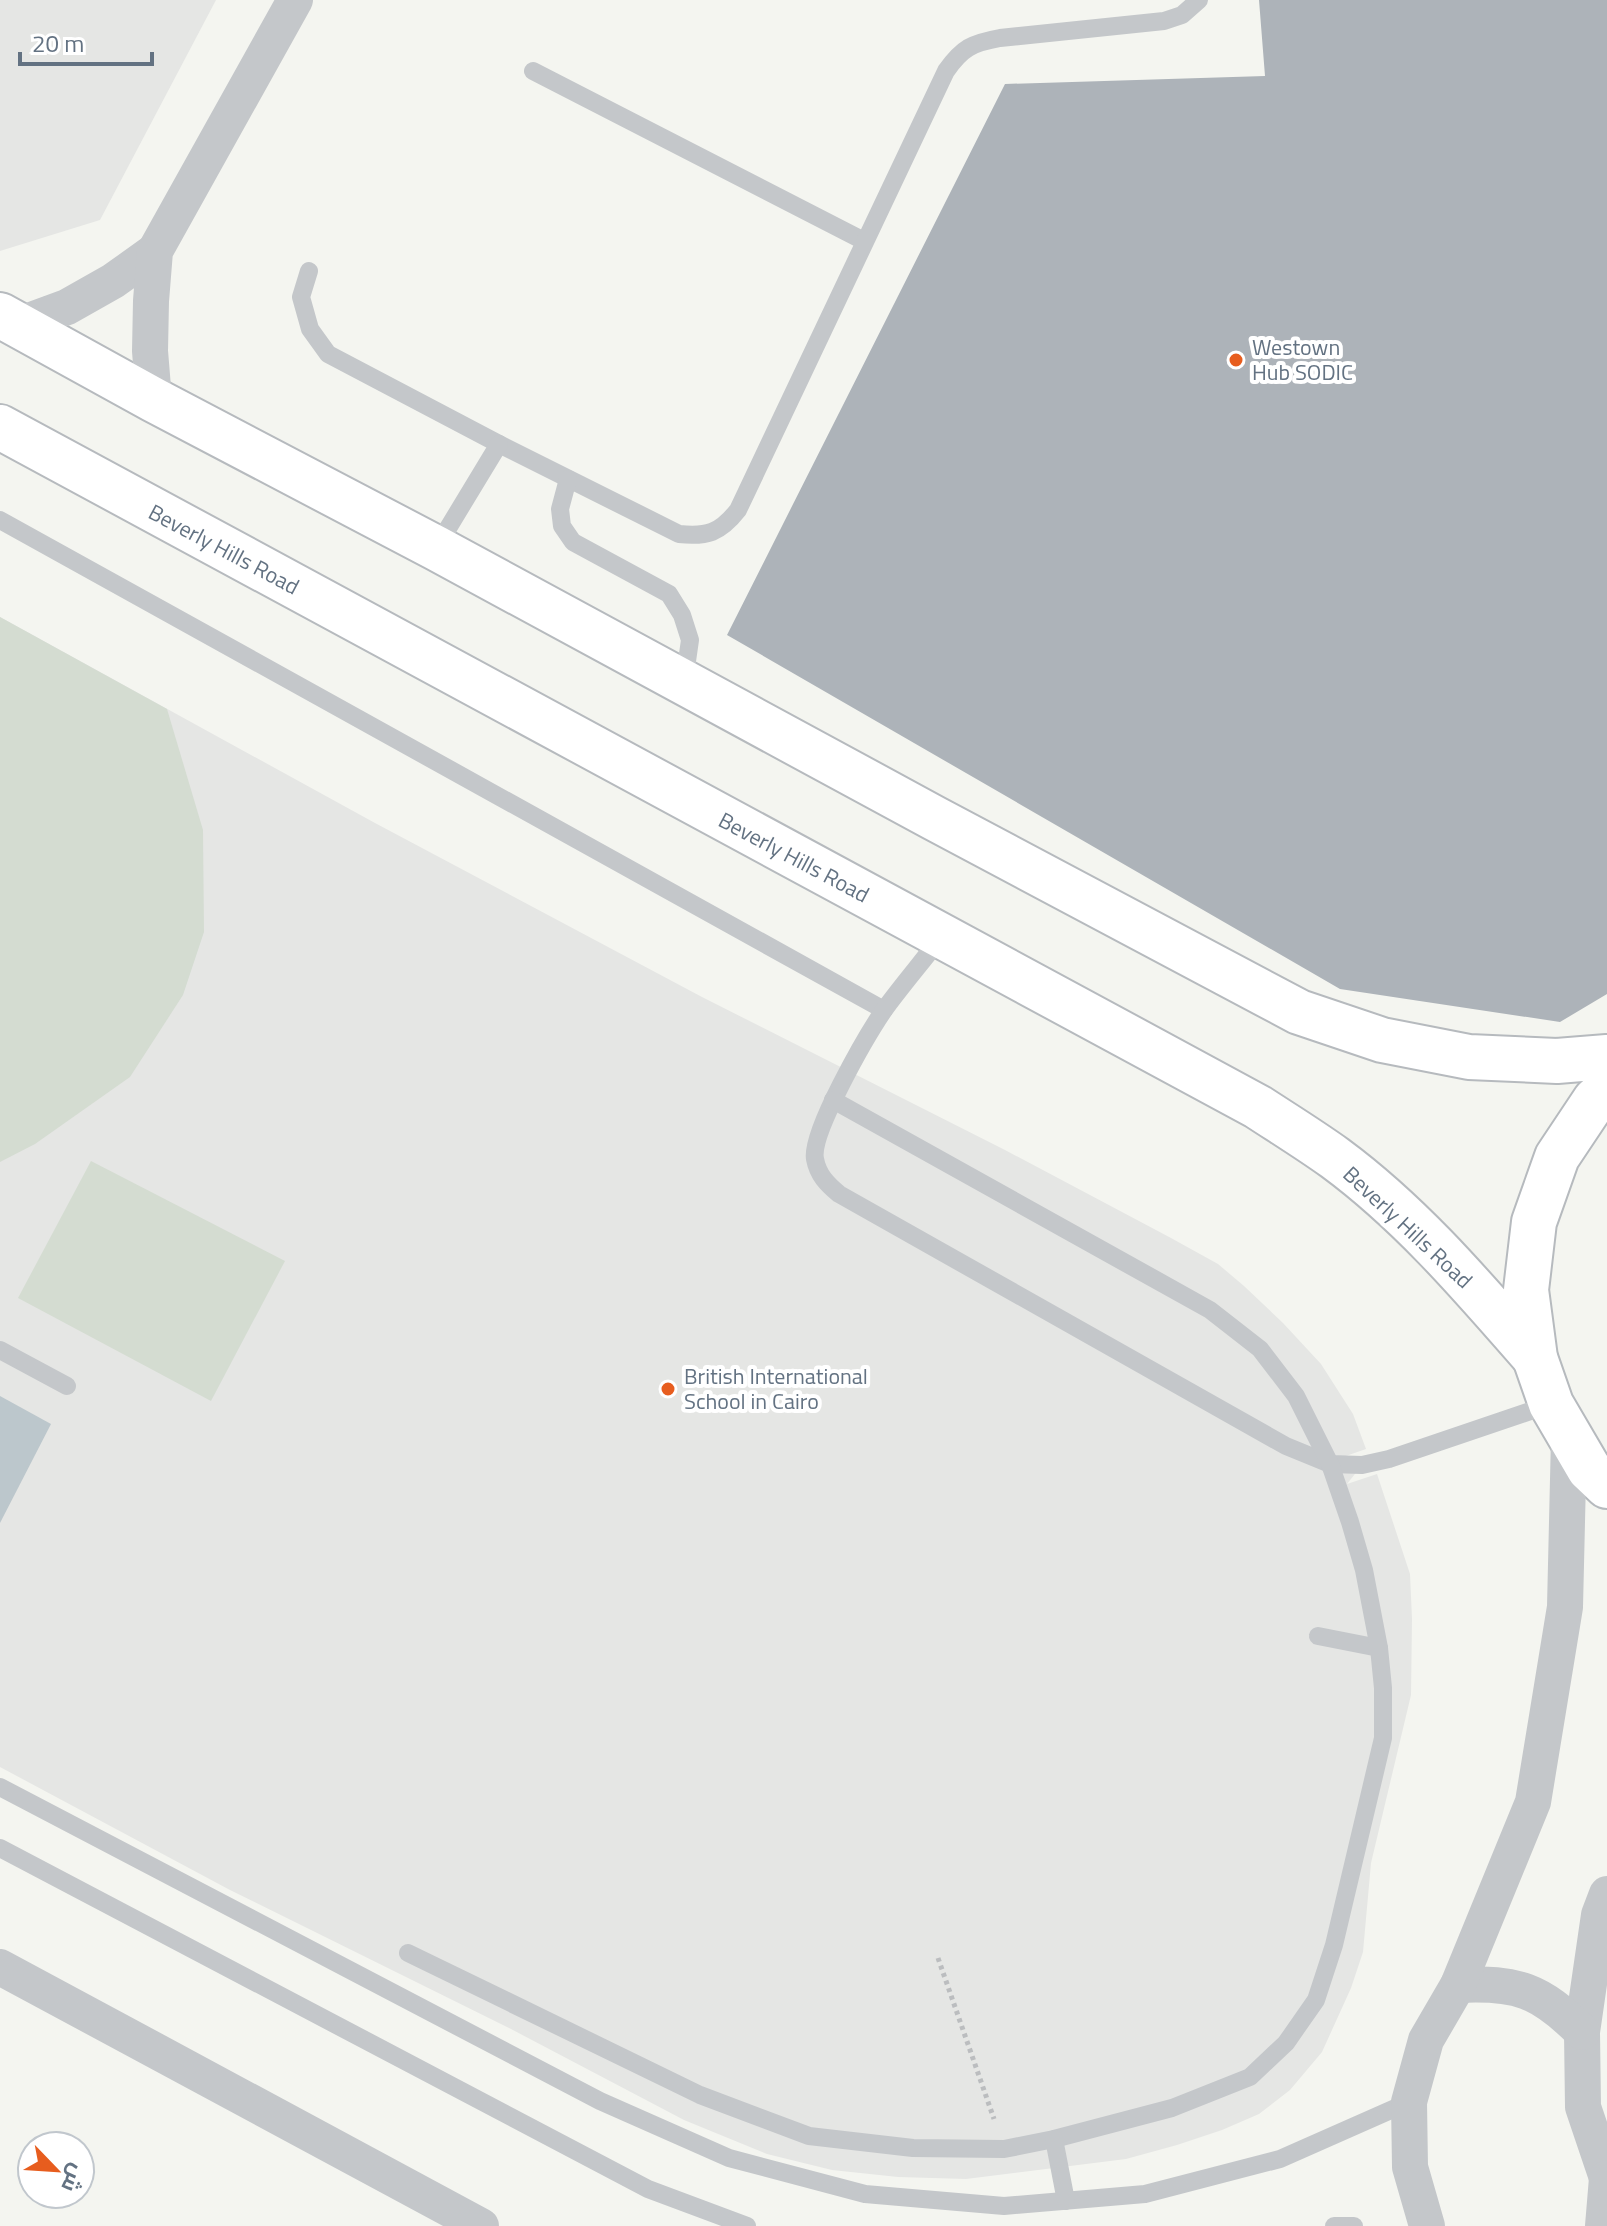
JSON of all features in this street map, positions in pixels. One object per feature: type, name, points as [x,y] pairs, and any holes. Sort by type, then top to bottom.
[{"type":"street","points":[[154,400],[150,351],[155,251],[295,0]]},
{"type":"street","points":[[9,320],[67,307],[113,281],[155,251]]},
{"type":"street","points":[[9,320],[1299,1012],[1382,1040],[1469,1057],[1557,1061],[1607,1057]]},
{"type":"street","name":"Beverly Hills Road","points":[[0,427],[1258,1107],[1336,1159],[1407,1219],[1472,1286],[1535,1358]]},
{"type":"street","points":[[1607,1089],[1595,1100],[1557,1157],[1534,1222],[1526,1290],[1535,1358],[1560,1420],[1589,1469],[1607,1486]]},
{"type":"street","points":[[1427,2226],[1410,2167],[1409,2102],[1426,2040],[1458,1985],[1533,1802],[1565,1607],[1560,1420]]},
{"type":"street","points":[[1603,2226],[1607,2178],[1583,2107],[1582,2032],[1599,1915],[1607,1894]]},
{"type":"street","points":[[0,1967],[481,2226]]},
{"type":"street","points":[[1458,1985],[1494,1983],[1527,1991],[1558,2007],[1582,2032]]},
{"type":"lane","points":[[309,271],[301,297],[310,329],[328,354],[679,534],[703,536],[727,524],[738,510],[946,71],[959,53],[978,42],[1000,38],[1164,21],[1182,15],[1199,0]]},
{"type":"lane","points":[[533,71],[864,241]]},
{"type":"lane","points":[[436,548],[499,444]]},
{"type":"lane","points":[[568,479],[560,509],[562,526],[573,542],[669,594],[682,615],[690,640],[684,682]]},
{"type":"lane","points":[[0,520],[884,1010]]},
{"type":"lane","points":[[941,937],[884,1010],[833,1100],[818,1135],[814,1158],[823,1181],[839,1194],[1286,1446],[1330,1464],[1362,1465],[1560,1420]]},
{"type":"lane","points":[[408,1953],[700,2095],[809,2136],[913,2148],[1004,2149],[1172,2108],[1250,2077],[1286,2043],[1316,2000],[1334,1945],[1383,1738],[1383,1688],[1379,1648],[1364,1570],[1330,1464],[1296,1396],[1260,1349],[1210,1310],[833,1100]]},
{"type":"lane","points":[[0,1350],[67,1386]]},
{"type":"lane","points":[[1318,1636],[1379,1648]]},
{"type":"lane","points":[[0,1787],[600,2101],[729,2158],[865,2194],[1004,2206],[1145,2194],[1280,2159],[1409,2102]]},
{"type":"lane","points":[[0,1848],[648,2189],[747,2226]]},
{"type":"lane","points":[[1054,2139],[1066,2201]]},
{"type":"lane","points":[[1334,2226],[1354,2226]]},
{"type":"path","points":[[938,1958],[1004,2149]]},
{"type":"shaded area","points":[[0,0],[216,0],[100,220],[0,251]]},
{"type":"shaded area","name":"British International School in Cairo","points":[[0,617],[375,823],[702,997],[1005,1150],[1218,1264],[1283,1323],[1321,1364],[1353,1414],[1366,1449],[1340,1458],[1362,1465],[1347,1484],[1377,1474],[1410,1574],[1411,1695],[1371,1863],[1363,1952],[1351,1988],[1322,2052],[1290,2090],[1259,2114],[1177,2145],[1126,2159],[966,2179],[898,2177],[832,2170],[767,2154],[684,2120],[511,2029],[230,1890],[0,1767]]},
{"type":"shaded area","points":[[0,617],[167,709],[203,830],[204,932],[183,995],[130,1077],[35,1144],[0,1162]]},
{"type":"shaded area","points":[[91,1161],[285,1261],[211,1401],[18,1298]]},
{"type":"shaded area","points":[[0,1396],[51,1424],[0,1523]]},
{"type":"building","name":"Westown Hub SODIC","points":[[1259,0],[1607,0],[1607,994],[1560,1022],[1340,989],[727,635],[1005,84],[1265,76]]},
{"type":"place","name":"Westown Hub SODIC","points":[[1236,360]]},
{"type":"place","name":"British International School in Cairo","points":[[668,1389]]}]
